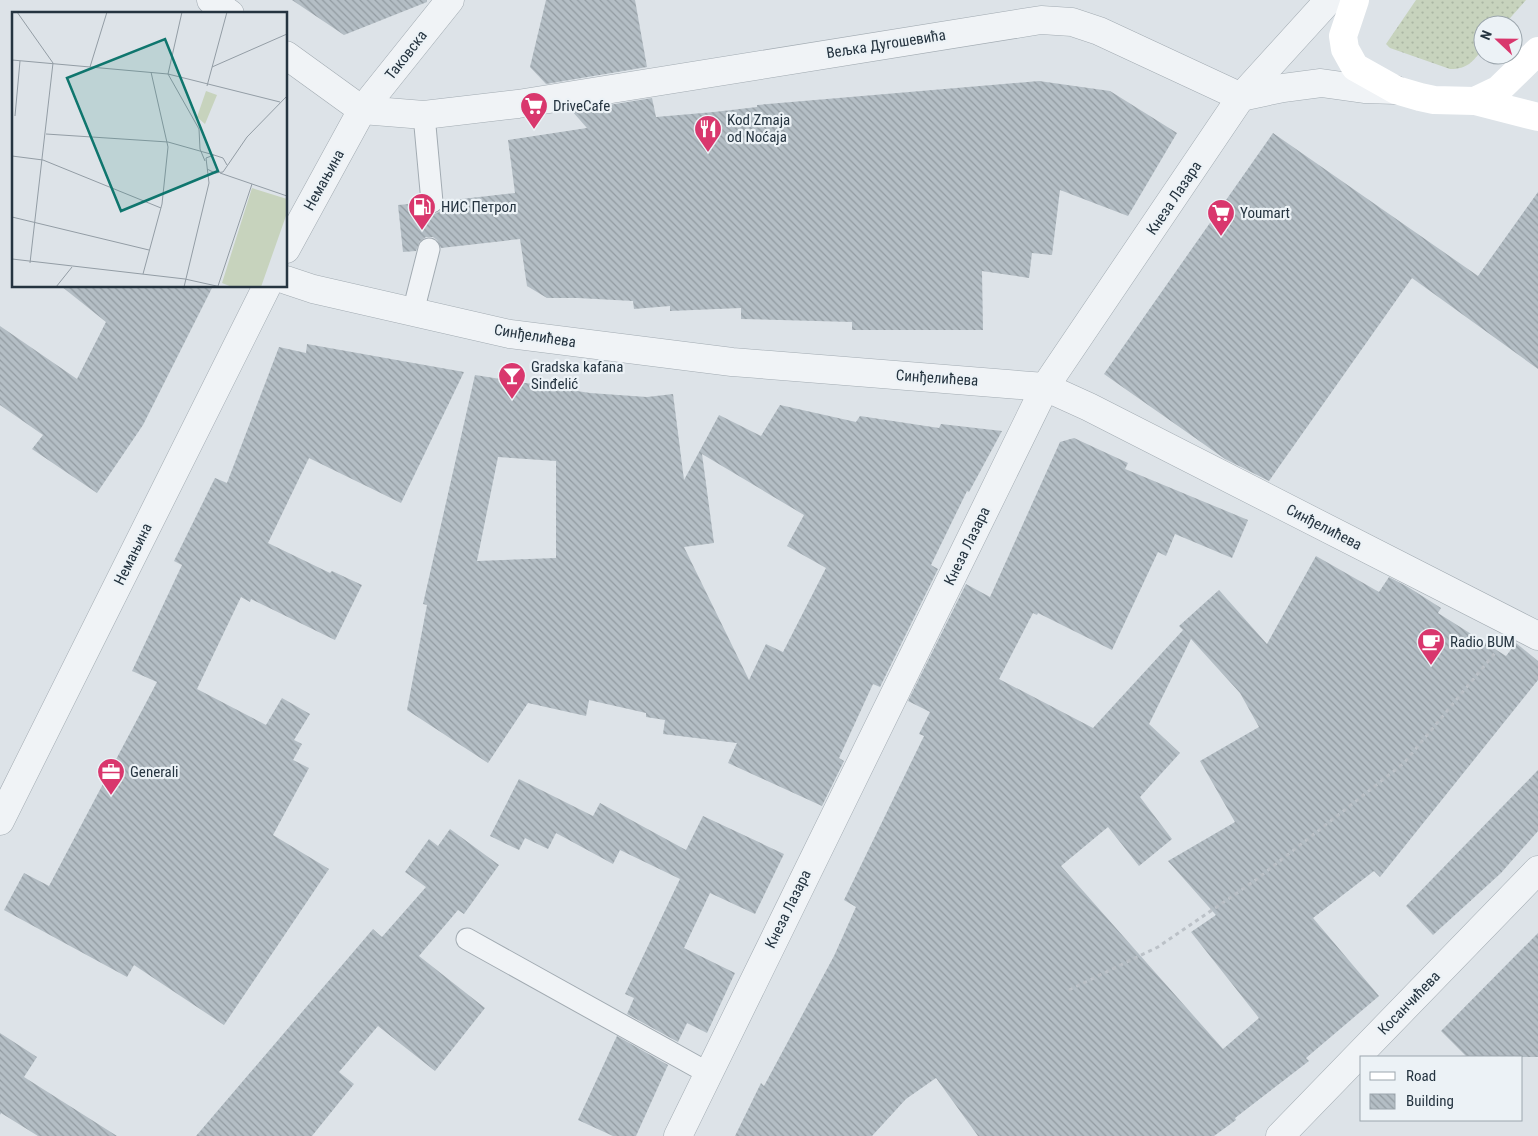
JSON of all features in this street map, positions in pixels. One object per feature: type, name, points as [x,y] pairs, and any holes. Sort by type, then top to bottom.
[{"type":"main road","points":[[1355,0],[1343,36],[1345,49],[1355,67],[1396,90],[1434,100],[1475,101],[1538,117]]},
{"type":"main road","points":[[1475,101],[1498,90],[1538,51]]},
{"type":"street","points":[[211,0],[227,12]]},
{"type":"street","name":"Таковска","points":[[362,110],[450,0]]},
{"type":"street","name":"Кнеза Лазара","points":[[678,1136],[1045,387],[1241,97],[1329,0]]},
{"type":"street","name":"Вељка Дугошевића","points":[[362,110],[424,115],[518,104],[1042,20],[1072,22],[1099,31],[1241,97]]},
{"type":"street","points":[[288,56],[362,110]]},
{"type":"street","points":[[1241,97],[1283,88],[1321,83],[1396,90]]},
{"type":"street","name":"Немањина","points":[[288,245],[362,110]]},
{"type":"street","name":"Синђелићева","points":[[288,281],[313,289],[510,334],[732,362],[1045,387],[1089,407],[1528,631]]},
{"type":"street","name":"Немањина","points":[[0,821],[266,288]]},
{"type":"street","name":"Косанчићева","points":[[1280,1136],[1538,870]]},
{"type":"lane","points":[[424,115],[432,202]]},
{"type":"lane","points":[[413,312],[429,249]]},
{"type":"lane","points":[[466,939],[708,1073]]},
{"type":"path","points":[[1068,990],[1158,947],[1253,882],[1404,763],[1528,631]]},
{"type":"green space","points":[[1416,0],[1526,0],[1513,15],[1473,15],[1473,61],[1461,68],[1450,69],[1390,48],[1386,44]]},
{"type":"building","points":[[292,0],[427,0],[427,2],[344,35]]},
{"type":"building","points":[[546,0],[635,0],[647,67],[546,84],[530,67]]},
{"type":"building","points":[[1039,81],[1110,91],[1177,133],[1128,216],[1060,190],[1052,255],[1032,253],[1029,278],[982,271],[983,330],[852,330],[852,322],[741,319],[741,308],[670,311],[670,306],[634,309],[633,301],[547,298],[527,286],[520,239],[441,248],[433,237],[426,237],[420,241],[416,251],[403,252],[398,205],[420,203],[426,213],[434,214],[443,208],[444,201],[515,193],[508,140],[587,128],[572,111],[652,98],[656,117],[757,107],[757,105]]},
{"type":"building","points":[[1273,133],[1478,276],[1538,192],[1538,369],[1412,278],[1269,481],[1225,459],[1104,374]]},
{"type":"building","points":[[64,288],[212,288],[143,425],[97,493],[32,449],[43,435],[0,405],[0,326],[77,379],[106,322]]},
{"type":"building","points":[[307,344],[464,372],[401,503],[309,458],[268,543],[330,573],[332,571],[362,585],[335,640],[251,599],[250,602],[241,597],[197,689],[266,725],[282,698],[310,714],[294,740],[302,744],[293,760],[309,768],[273,835],[329,869],[224,1025],[134,965],[127,977],[4,910],[24,873],[49,886],[157,682],[132,671],[182,565],[174,561],[215,478],[227,483],[279,347],[306,353]]},
{"type":"building","points":[[475,375],[590,393],[647,397],[673,394],[684,480],[719,415],[761,436],[780,405],[856,422],[860,416],[939,428],[941,424],[1002,431],[969,492],[967,491],[931,565],[938,569],[880,687],[873,684],[839,758],[844,761],[822,806],[728,763],[737,743],[663,734],[665,720],[646,717],[646,713],[589,700],[586,716],[528,703],[488,763],[407,710],[427,605],[423,604]],"holes":[[[702,454],[804,515],[787,546],[826,568],[783,652],[766,644],[749,680],[684,547],[714,543]],[[498,457],[556,461],[556,558],[477,561]]]},
{"type":"building","points":[[1074,438],[1128,463],[1125,469],[1248,520],[1232,558],[1175,534],[1166,556],[1158,552],[1112,650],[1038,613],[1037,615],[1033,613],[999,679],[1093,728],[1183,630],[1179,626],[1219,590],[1267,644],[1316,556],[1379,592],[1389,577],[1408,587],[1441,608],[1438,613],[1506,656],[1516,643],[1538,661],[1538,680],[1380,877],[1374,871],[1313,918],[1379,996],[1306,1058],[1309,1061],[1214,1136],[978,1136],[936,1078],[906,1099],[872,1136],[735,1136],[761,1083],[764,1086],[834,956],[856,907],[844,900],[924,736],[919,734],[930,712],[908,701],[966,584],[990,597],[1060,442]],"holes":[[[1191,639],[1240,693],[1259,727],[1200,761],[1235,822],[1168,861],[1216,915],[1191,932],[1259,1018],[1223,1049],[1061,866],[1108,827],[1139,866],[1172,839],[1140,797],[1180,753],[1149,724]]]},
{"type":"building","points":[[1538,770],[1538,831],[1501,873],[1433,935],[1406,906]]},
{"type":"building","points":[[519,779],[593,816],[600,803],[686,850],[703,816],[784,854],[755,914],[710,893],[684,948],[735,973],[707,1033],[687,1023],[678,1042],[627,1014],[634,998],[625,994],[680,879],[620,850],[613,864],[556,833],[548,849],[525,838],[519,850],[490,836]]},
{"type":"building","points":[[450,829],[499,865],[464,914],[458,910],[419,956],[485,1008],[435,1071],[378,1026],[339,1072],[354,1084],[312,1136],[196,1136],[373,929],[382,937],[426,887],[405,872],[429,839],[438,846]]},
{"type":"building","points":[[1538,933],[1538,1057],[1466,1056],[1441,1031]]},
{"type":"building","points":[[0,1033],[37,1057],[24,1077],[117,1136],[38,1136],[1,1113],[0,1115]]},
{"type":"building","points":[[617,1036],[668,1065],[636,1136],[613,1136],[578,1120]]},
{"type":"place","name":"DriveCafe","points":[[534,130]]},
{"type":"place","name":"Kod Zmaja od Noćaja","points":[[708,153]]},
{"type":"place","name":"НИС Петрол","points":[[422,231]]},
{"type":"place","name":"Youmart","points":[[1221,237]]},
{"type":"place","name":"Gradska kafana Sinđelić","points":[[512,400]]},
{"type":"place","name":"Radio BUM","points":[[1431,666]]},
{"type":"place","name":"Generali","points":[[111,796]]}]
